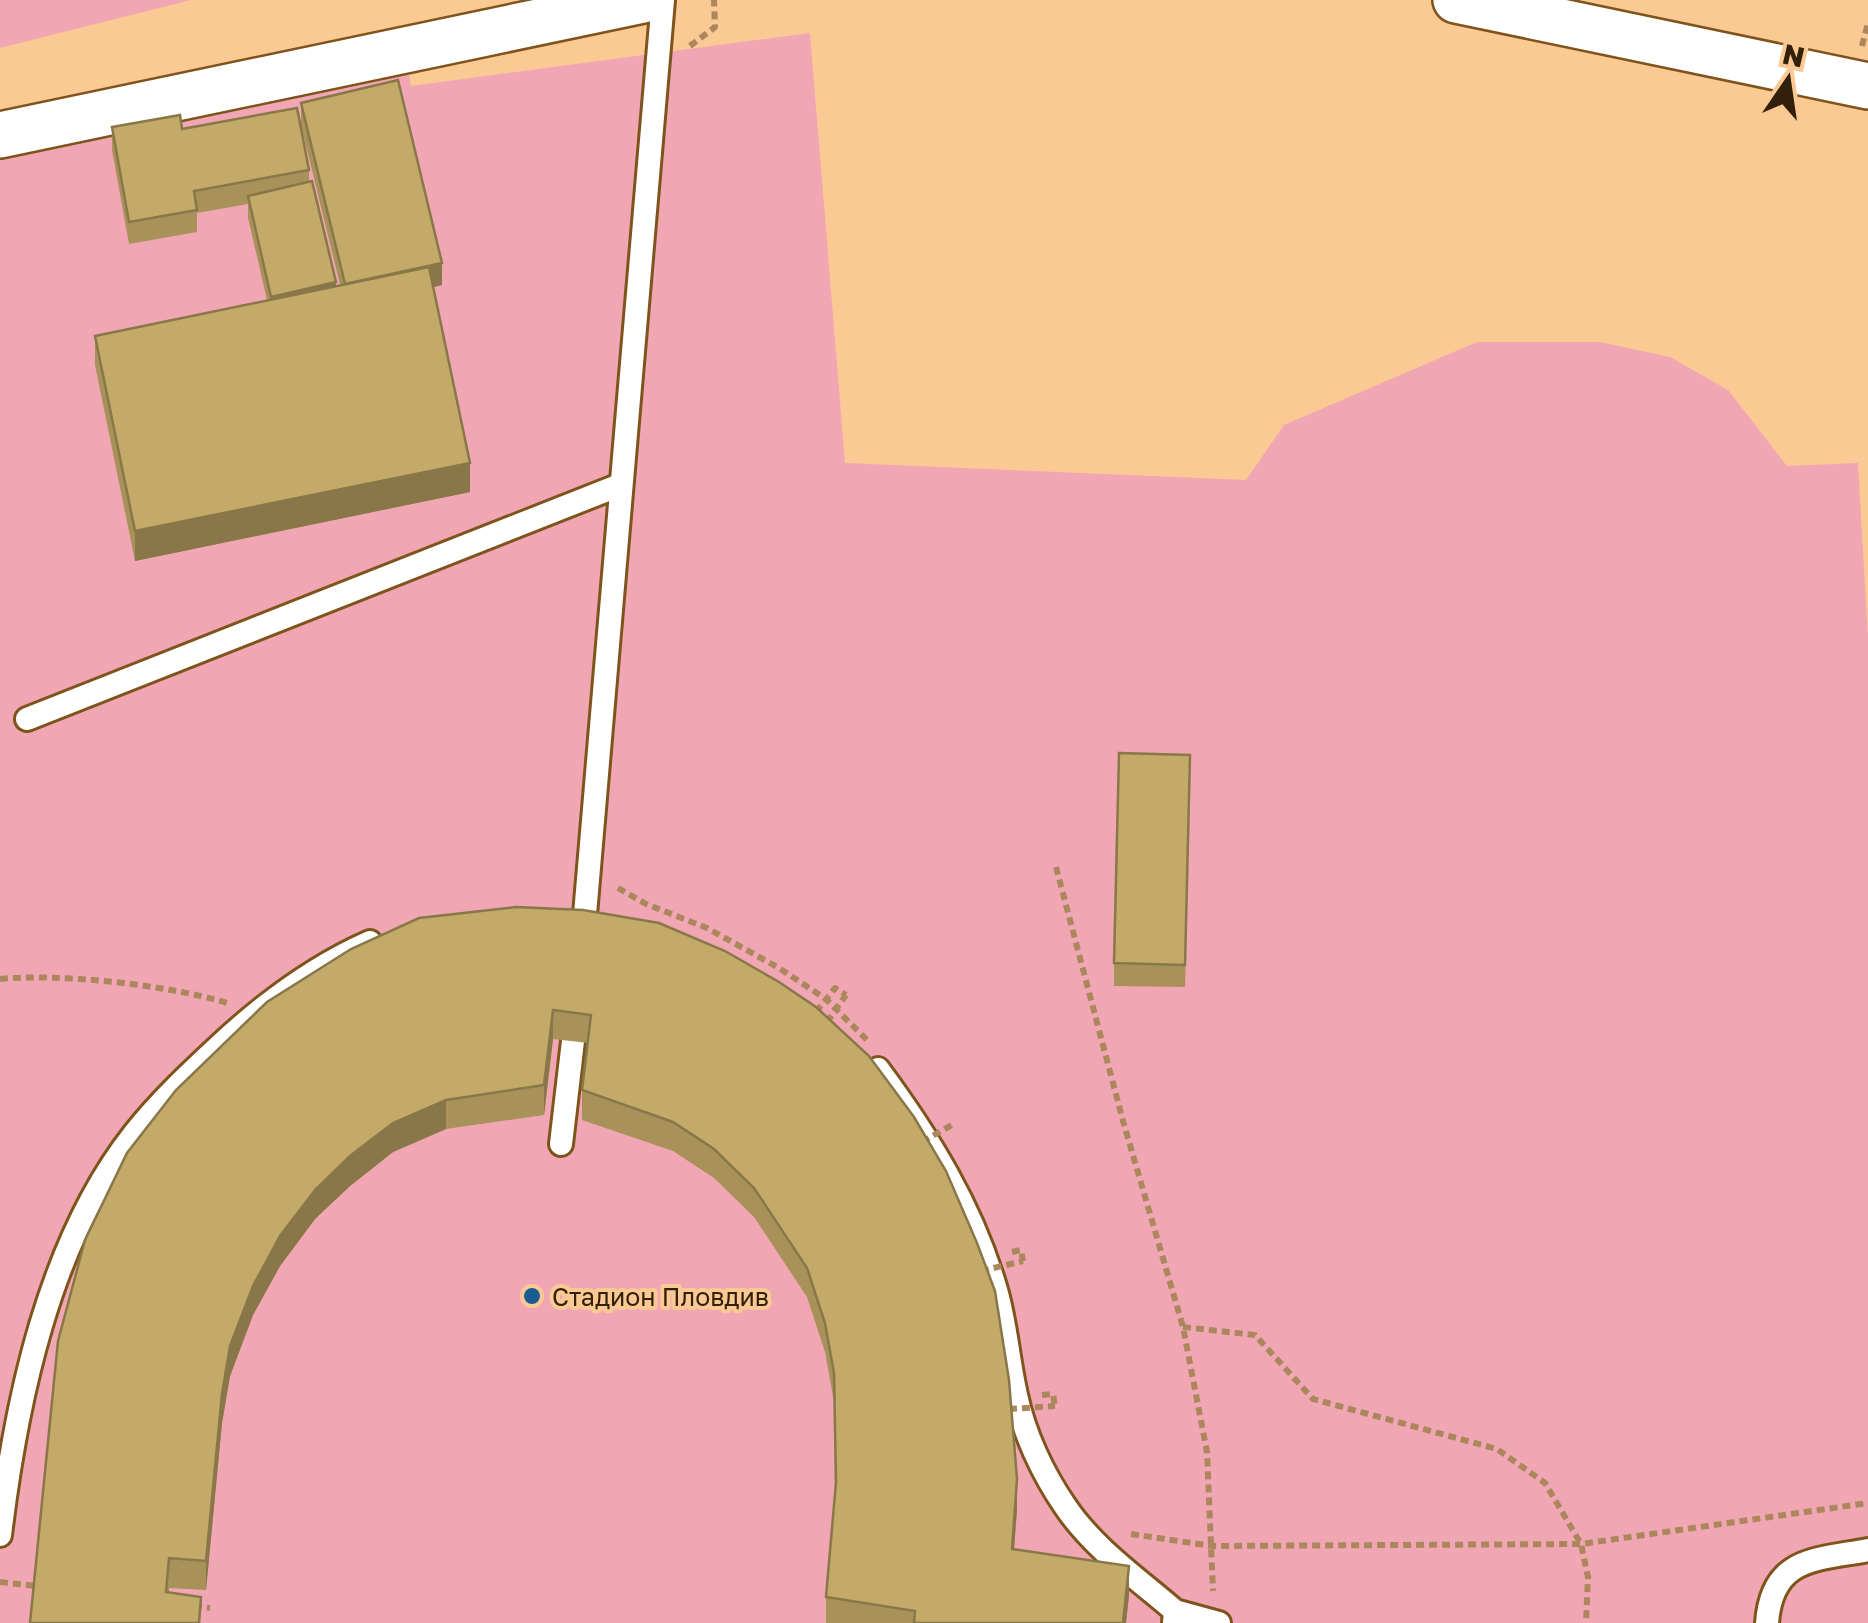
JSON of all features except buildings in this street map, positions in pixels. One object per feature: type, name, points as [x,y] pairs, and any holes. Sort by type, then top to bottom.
[{"type":"street","points":[[0,134],[643,0]]},
{"type":"street","points":[[1456,0],[1865,68]]},
{"type":"lane","points":[[583,939],[663,0]]},
{"type":"lane","points":[[27,719],[620,485]]},
{"type":"lane","points":[[0,1535],[5,1470],[48,1299],[87,1209],[133,1135],[190,1073],[255,1012],[333,958],[398,930]]},
{"type":"lane","points":[[561,1144],[573,1041]]},
{"type":"lane","points":[[871,1053],[924,1130],[977,1233],[1005,1324],[1016,1396],[1041,1465],[1066,1508],[1088,1536],[1175,1617],[1216,1622]]},
{"type":"lane","points":[[1767,1623],[1768,1608],[1780,1577],[1806,1561],[1868,1550]]},
{"type":"path","points":[[686,49],[715,28],[714,0]]},
{"type":"path","points":[[1865,68],[1868,23]]},
{"type":"path","points":[[1056,866],[1123,1121],[1183,1327],[1207,1452],[1216,1622]]},
{"type":"path","points":[[611,882],[626,895],[707,928],[779,968],[826,999],[871,1053]]},
{"type":"path","points":[[0,979],[43,978],[177,990],[255,1012]]},
{"type":"path","points":[[816,1012],[835,988],[846,995],[816,1037]]},
{"type":"path","points":[[934,1123],[948,1146]]},
{"type":"path","points":[[914,1147],[956,1123]]},
{"type":"path","points":[[978,1272],[1023,1260],[1021,1250]]},
{"type":"path","points":[[1002,1255],[1008,1270]]},
{"type":"path","points":[[1183,1327],[1255,1335],[1314,1399],[1496,1449],[1545,1483],[1581,1544],[1588,1577],[1586,1623]]},
{"type":"path","points":[[990,1410],[1056,1406],[1052,1394]]},
{"type":"path","points":[[1034,1396],[1036,1410]]},
{"type":"path","points":[[1115,1532],[1212,1546],[1581,1544],[1868,1503]]},
{"type":"path","points":[[0,1582],[37,1586]]},
{"type":"path","points":[[182,1604],[210,1608]]},
{"type":"shaded area","points":[[0,0],[191,0],[0,48]]},
{"type":"shaded area","points":[[810,33],[845,463],[1246,480],[1284,425],[1477,342],[1600,342],[1670,357],[1728,390],[1787,466],[1858,463],[1868,638],[1868,1623],[0,1623],[0,148],[407,66],[411,86]]},
{"type":"place","name":"Стадион Пловдив","points":[[532,1296]]}]
